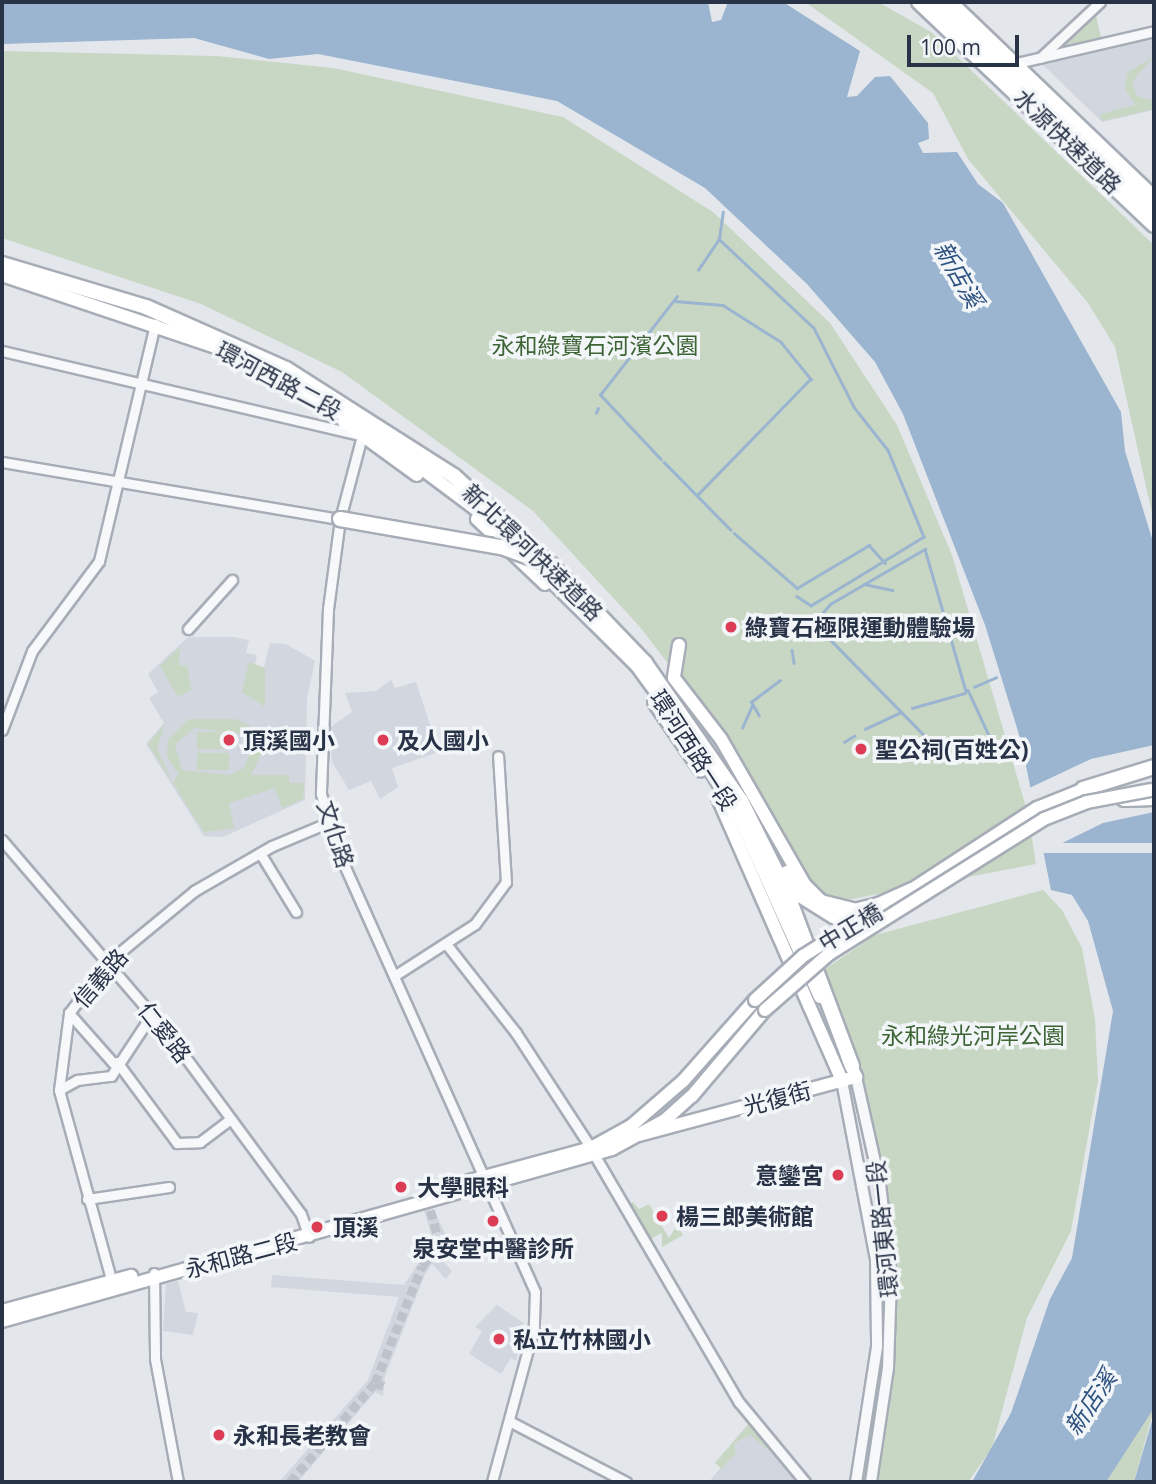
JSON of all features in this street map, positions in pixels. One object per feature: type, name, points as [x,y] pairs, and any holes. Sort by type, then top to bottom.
[{"type":"highway","name":"水源快速道路","points":[[919,2],[1154,225]]},
{"type":"highway","name":"水源快速道路","points":[[934,2],[1154,207]]},
{"type":"highway","points":[[1048,122],[1154,215]]},
{"type":"highway","name":"新北環河快速道路","points":[[2,264],[146,307],[298,375],[454,476],[551,565],[669,693],[741,801],[803,933],[854,1071]]},
{"type":"highway","points":[[340,519],[501,547],[551,565]]},
{"type":"highway","points":[[669,693],[765,829],[800,895],[834,916],[883,904]]},
{"type":"highway","points":[[1085,795],[1154,767]]},
{"type":"highway","points":[[1085,795],[1153,792]]},
{"type":"main road","points":[[951,2],[1154,197]]},
{"type":"main road","name":"環河西路二段","points":[[2,275],[155,326],[230,360],[363,431],[450,497],[518,554]]},
{"type":"main road","name":"環河西路二段","points":[[2,282],[155,326]]},
{"type":"main road","name":"環河西路一段","points":[[518,554],[626,663],[682,741],[724,809],[810,989]]},
{"type":"main road","points":[[679,645],[674,678],[716,731],[812,894],[847,909],[883,904],[912,889]]},
{"type":"main road","name":"中正橋","points":[[593,1152],[654,1110],[755,1000],[803,956],[912,889],[1020,817],[1154,776]]},
{"type":"main road","name":"中正橋","points":[[639,1135],[697,1090],[765,1010],[829,954],[1085,795]]},
{"type":"main road","name":"環河東路一段","points":[[810,989],[854,1071]]},
{"type":"main road","name":"環河東路一段","points":[[810,989],[842,1081]]},
{"type":"main road","name":"光復街","points":[[639,1135],[842,1081],[854,1071]]},
{"type":"main road","points":[[697,1090],[699,1118]]},
{"type":"main road","name":"永和路二段","points":[[2,1321],[483,1180],[593,1152],[639,1135]]},
{"type":"main road","name":"永和路二段","points":[[2,1311],[111,1279],[155,1275]]},
{"type":"street","points":[[1040,58],[1100,2]]},
{"type":"street","points":[[1017,64],[1154,31]]},
{"type":"street","points":[[2,730],[32,651],[97,566],[155,326]]},
{"type":"street","points":[[2,351],[142,385],[363,431]]},
{"type":"street","name":"文化路","points":[[363,431],[340,519],[323,660],[321,794],[327,824],[537,1302],[492,1482]]},
{"type":"street","points":[[2,462],[340,519]]},
{"type":"street","points":[[188,629],[232,580]]},
{"type":"street","points":[[394,976],[447,945],[475,924],[506,882],[498,755]]},
{"type":"street","name":"信義路","points":[[111,1279],[58,1090],[69,1013],[108,962],[201,886],[260,852],[327,824]]},
{"type":"street","name":"仁愛路","points":[[2,840],[152,1014],[230,1119],[308,1233]]},
{"type":"street","points":[[260,852],[296,912]]},
{"type":"street","points":[[447,945],[516,1033],[593,1152],[739,1402],[805,1482]]},
{"type":"street","points":[[69,1013],[116,1064],[177,1143],[200,1142],[230,1119]]},
{"type":"street","points":[[58,1090],[77,1080],[106,1079],[152,1014]]},
{"type":"street","name":"環河東路一段","points":[[854,1071],[880,1184],[891,1278],[887,1380],[871,1482]]},
{"type":"street","name":"環河東路一段","points":[[842,1081],[862,1161],[877,1273],[877,1347],[856,1482]]},
{"type":"street","points":[[87,1199],[169,1187]]},
{"type":"street","points":[[155,1275],[155,1359],[178,1482]]},
{"type":"street","points":[[509,1421],[626,1482]]},
{"type":"shaded area","points":[[1154,39],[1154,110],[1102,122],[1043,65]]},
{"type":"shaded area","name":"頂溪國小","points":[[188,637],[233,637],[249,640],[246,653],[257,655],[255,665],[264,667],[270,643],[286,644],[315,661],[307,699],[305,800],[223,837],[204,836],[146,744],[164,723],[149,698],[158,692],[148,674]]},
{"type":"shaded area","name":"及人國小","points":[[391,680],[395,688],[416,682],[439,752],[392,768],[398,787],[380,799],[371,781],[349,790],[332,762],[329,728],[352,712],[345,693],[376,691]]},
{"type":"shaded area","points":[[433,1208],[451,1246],[440,1258],[452,1271],[446,1279],[432,1264],[425,1274],[385,1376],[383,1396],[375,1392],[298,1482],[279,1482],[368,1380],[399,1297],[271,1287],[272,1275],[404,1285],[433,1241],[424,1210]]},
{"type":"shaded area","points":[[178,1281],[186,1312],[198,1313],[193,1335],[163,1331],[166,1284]]},
{"type":"shaded area","name":"私立竹林國小","points":[[497,1305],[525,1324],[516,1361],[511,1358],[501,1374],[469,1354],[482,1331],[475,1327]]},
{"type":"shaded area","points":[[751,1421],[767,1448],[800,1482],[709,1482],[721,1468],[715,1463]]},
{"type":"green space","points":[[805,2],[878,2],[931,32],[1154,245],[1154,522],[1115,347],[1088,303],[968,159],[933,93]]},
{"type":"green space","points":[[1095,12],[1101,37],[1058,47]]},
{"type":"green space","name":"永和綠寶石河濱公園","points":[[2,51],[217,56],[333,68],[563,117],[713,212],[830,323],[897,425],[952,555],[1028,814],[1036,864],[815,906],[705,712],[640,627],[533,511],[342,372],[201,304],[2,238]]},
{"type":"green space","points":[[1154,56],[1132,82],[1137,96],[1154,101],[1154,109],[1102,121],[1100,114],[1136,105],[1125,90],[1127,73]]},
{"type":"green space","points":[[180,647],[179,666],[187,665],[191,690],[178,697],[160,666]]},
{"type":"green space","points":[[249,662],[265,668],[265,707],[242,692]]},
{"type":"green space","points":[[189,719],[235,719],[249,725],[261,754],[251,775],[289,775],[289,783],[304,783],[303,799],[282,808],[273,783],[274,788],[229,803],[234,828],[204,832],[148,744],[165,724],[157,749],[173,783],[179,774],[167,757],[168,739]],"holes":[[[194,728],[243,734],[251,750],[244,768],[229,775],[182,770],[175,745]]]},
{"type":"green space","points":[[197,732],[229,732],[229,749],[197,749]]},
{"type":"green space","points":[[197,753],[229,753],[229,770],[197,770]]},
{"type":"green space","name":"永和綠光河岸公園","points":[[1043,890],[1062,910],[1082,948],[1095,1019],[1098,1081],[1071,1231],[1027,1318],[992,1448],[968,1482],[871,1482],[881,1442],[891,1282],[878,1161],[824,970],[875,935]]},
{"type":"green space","points":[[633,1202],[639,1209],[649,1204],[669,1238],[677,1226],[683,1235],[662,1247],[662,1233],[648,1240],[627,1205]]},
{"type":"green space","points":[[1154,1408],[1134,1482],[1106,1482],[1115,1464]]},
{"type":"green space","points":[[751,1421],[770,1451],[750,1435],[734,1443],[736,1453],[709,1482],[721,1468],[715,1463]]},
{"type":"water","name":"新店溪","points":[[2,2],[708,2],[712,22],[721,20],[728,2],[783,2],[860,51],[847,97],[857,96],[875,77],[890,76],[928,123],[929,139],[918,143],[923,153],[957,152],[978,184],[1003,203],[1121,412],[1125,451],[1154,545],[1154,1408],[1106,1482],[972,1482],[1011,1413],[1050,1299],[1072,1258],[1113,1011],[1088,921],[1072,895],[1051,890],[1021,741],[985,625],[903,414],[875,362],[807,284],[705,188],[557,101],[318,54],[269,59],[194,38],[2,44]]},
{"type":"water","points":[[1154,1414],[1154,1482],[1134,1482]]},
{"type":"pier","points":[[1154,745],[1154,812],[1103,823],[1038,855],[1025,790],[1091,759]]},
{"type":"pier","points":[[1039,843],[1154,843],[1154,853],[1039,853]]},
{"type":"waterway","points":[[698,270],[719,239],[723,212]]},
{"type":"waterway","points":[[719,239],[814,328],[854,407],[888,450],[924,537],[811,606],[797,597]]},
{"type":"waterway","points":[[600,395],[677,296]]},
{"type":"waterway","points":[[674,301],[723,305],[781,342],[811,379],[697,496]]},
{"type":"waterway","points":[[600,394],[661,459]]},
{"type":"waterway","points":[[596,413],[598,408]]},
{"type":"waterway","points":[[664,462],[731,530]]},
{"type":"waterway","points":[[734,533],[797,588],[869,545],[885,563]]},
{"type":"waterway","points":[[818,618],[830,604],[925,549],[966,691]]},
{"type":"waterway","points":[[864,584],[892,590]]},
{"type":"waterway","points":[[813,622],[926,737],[923,744]]},
{"type":"waterway","points":[[792,650],[794,663]]},
{"type":"waterway","points":[[974,687],[996,677]]},
{"type":"waterway","points":[[759,716],[751,702],[780,680]]},
{"type":"waterway","points":[[968,690],[998,755]]},
{"type":"waterway","points":[[912,708],[965,693]]},
{"type":"waterway","points":[[742,728],[752,706]]},
{"type":"waterway","points":[[865,729],[900,713]]},
{"type":"waterway","points":[[844,742],[854,736]]},
{"type":"tunnel","points":[[290,1482],[375,1383],[422,1266],[440,1245],[428,1201]]},
{"type":"tunnel","points":[[375,1383],[386,1387]]},
{"type":"place","name":"綠寶石極限運動體驗場","points":[[731,627]]},
{"type":"place","name":"頂溪國小","points":[[229,740]]},
{"type":"place","name":"及人國小","points":[[383,740]]},
{"type":"place","name":"聖公祠(百姓公)","points":[[861,749]]},
{"type":"place","name":"意鑾宮","points":[[838,1175]]},
{"type":"place","name":"大學眼科","points":[[401,1187]]},
{"type":"place","name":"楊三郎美術館","points":[[662,1216]]},
{"type":"place","name":"泉安堂中醫診所","points":[[493,1221]]},
{"type":"place","name":"頂溪","points":[[317,1227]]},
{"type":"place","name":"私立竹林國小","points":[[499,1339]]},
{"type":"place","name":"永和長老教會","points":[[219,1435]]}]
